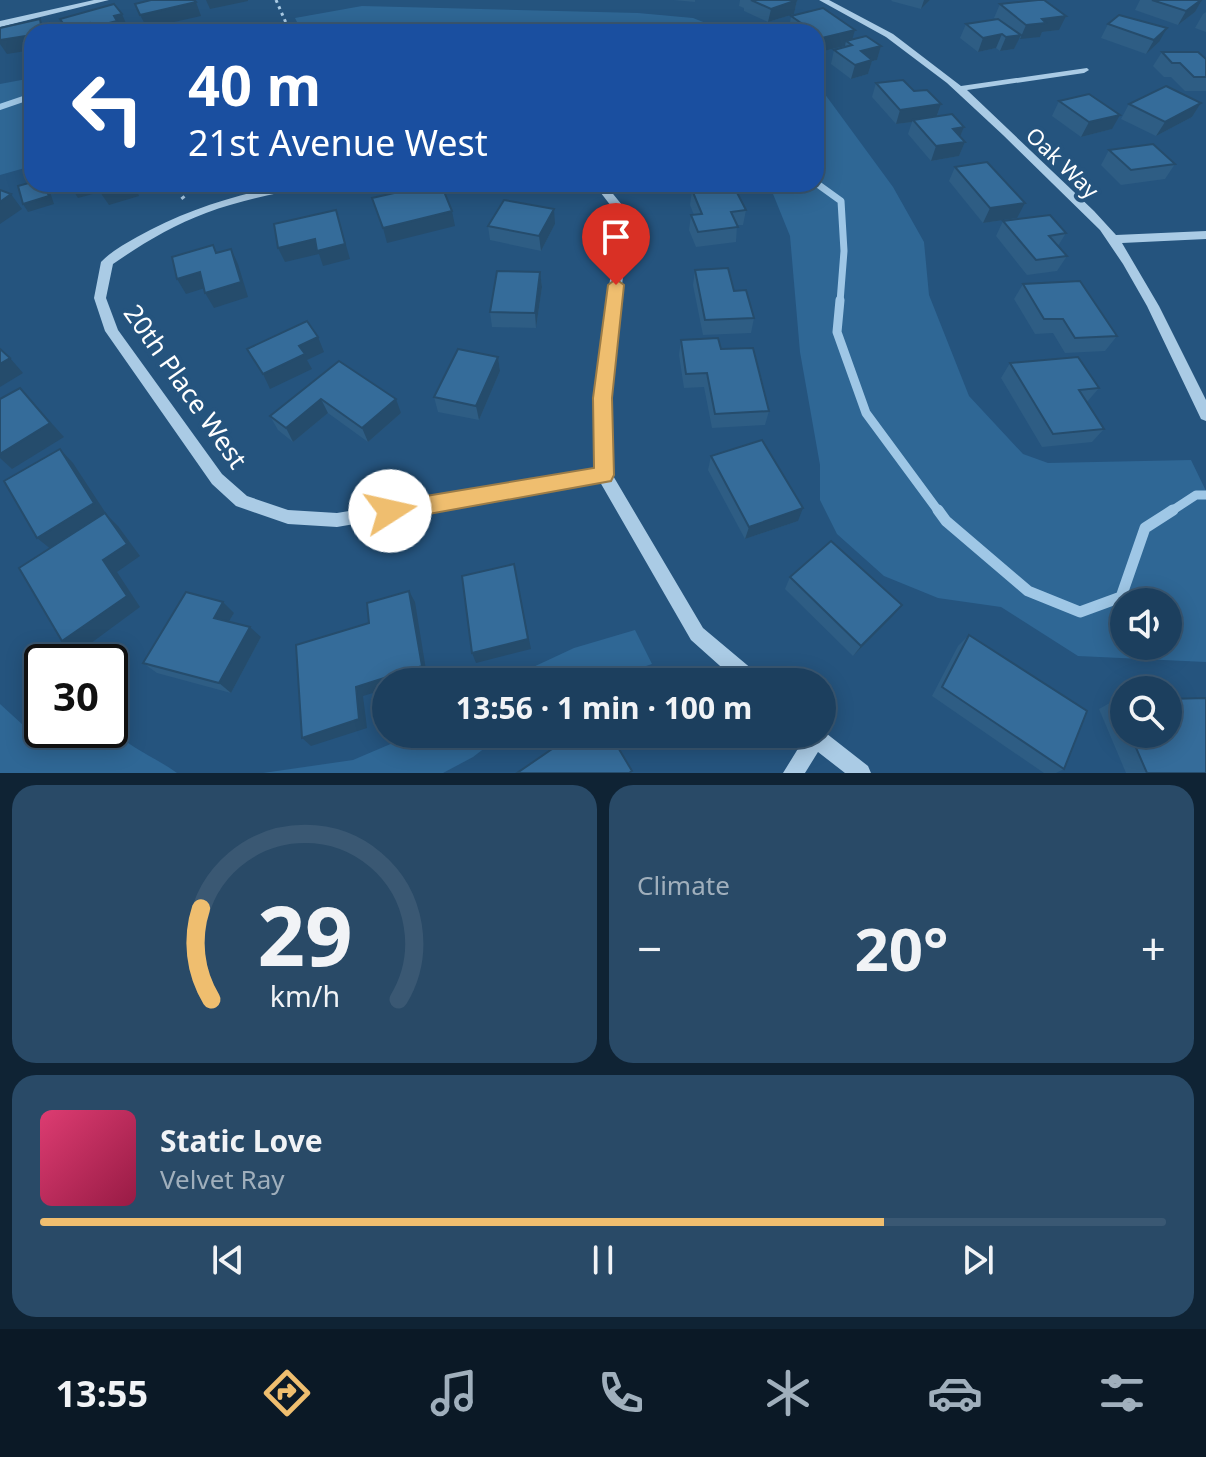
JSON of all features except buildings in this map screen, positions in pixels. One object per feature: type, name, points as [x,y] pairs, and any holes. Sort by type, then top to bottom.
[{"type":"street","points":[[0,24],[105,0]]},
{"type":"street","name":"Oak Way","points":[[823,0],[887,31],[1036,161],[1114,239],[1148,295],[1206,415]]},
{"type":"street","points":[[957,89],[1084,70]]},
{"type":"street","name":"20th Place West","points":[[267,192],[194,211],[149,232],[107,262],[100,298],[112,331],[217,479],[242,501],[288,517],[337,520],[604,475]]},
{"type":"street","points":[[605,192],[616,205],[622,229],[603,398],[604,475],[697,634],[736,668]]},
{"type":"street","points":[[1114,239],[1206,235]]},
{"type":"street","points":[[793,773],[807,748]]},
{"type":"street","points":[[829,748],[861,773]]},
{"type":"path","points":[[276,0],[286,24]]},
{"type":"path","points":[[178,192],[184,199]]},
{"type":"shaded area","points":[[362,6],[638,13],[693,18],[708,24],[298,24],[295,18]]},
{"type":"shaded area","points":[[24,80],[24,168],[0,175],[0,84]]},
{"type":"shaded area","points":[[824,93],[893,187],[924,242],[929,295],[969,396],[1023,454],[1048,463],[1191,460],[1206,491],[1206,662],[1163,660],[1182,660],[1182,588],[1110,588],[1110,658],[1078,656],[1001,607],[938,598],[884,576],[837,534],[820,500],[820,465],[800,352],[790,236],[772,192],[824,192]]},
{"type":"shaded area","points":[[635,630],[652,664],[640,668],[531,668],[574,648]]},
{"type":"shaded area","points":[[0,704],[24,725],[24,748],[128,748],[128,742],[177,773],[0,773]]},
{"type":"shaded area","points":[[381,748],[485,748],[443,773],[263,773],[353,760]]},
{"type":"waterway","points":[[0,107],[24,99]]},
{"type":"waterway","points":[[824,189],[841,201],[844,251],[840,302]]},
{"type":"waterway","points":[[840,300],[837,332],[866,413],[939,512]]},
{"type":"waterway","points":[[1170,512],[1196,495],[1206,495]]},
{"type":"waterway","points":[[938,510],[946,521],[1028,591],[1080,612],[1121,597],[1145,528],[1173,510]]},
{"type":"route","points":[[390,511],[604,475],[603,398],[616,285]]}]
